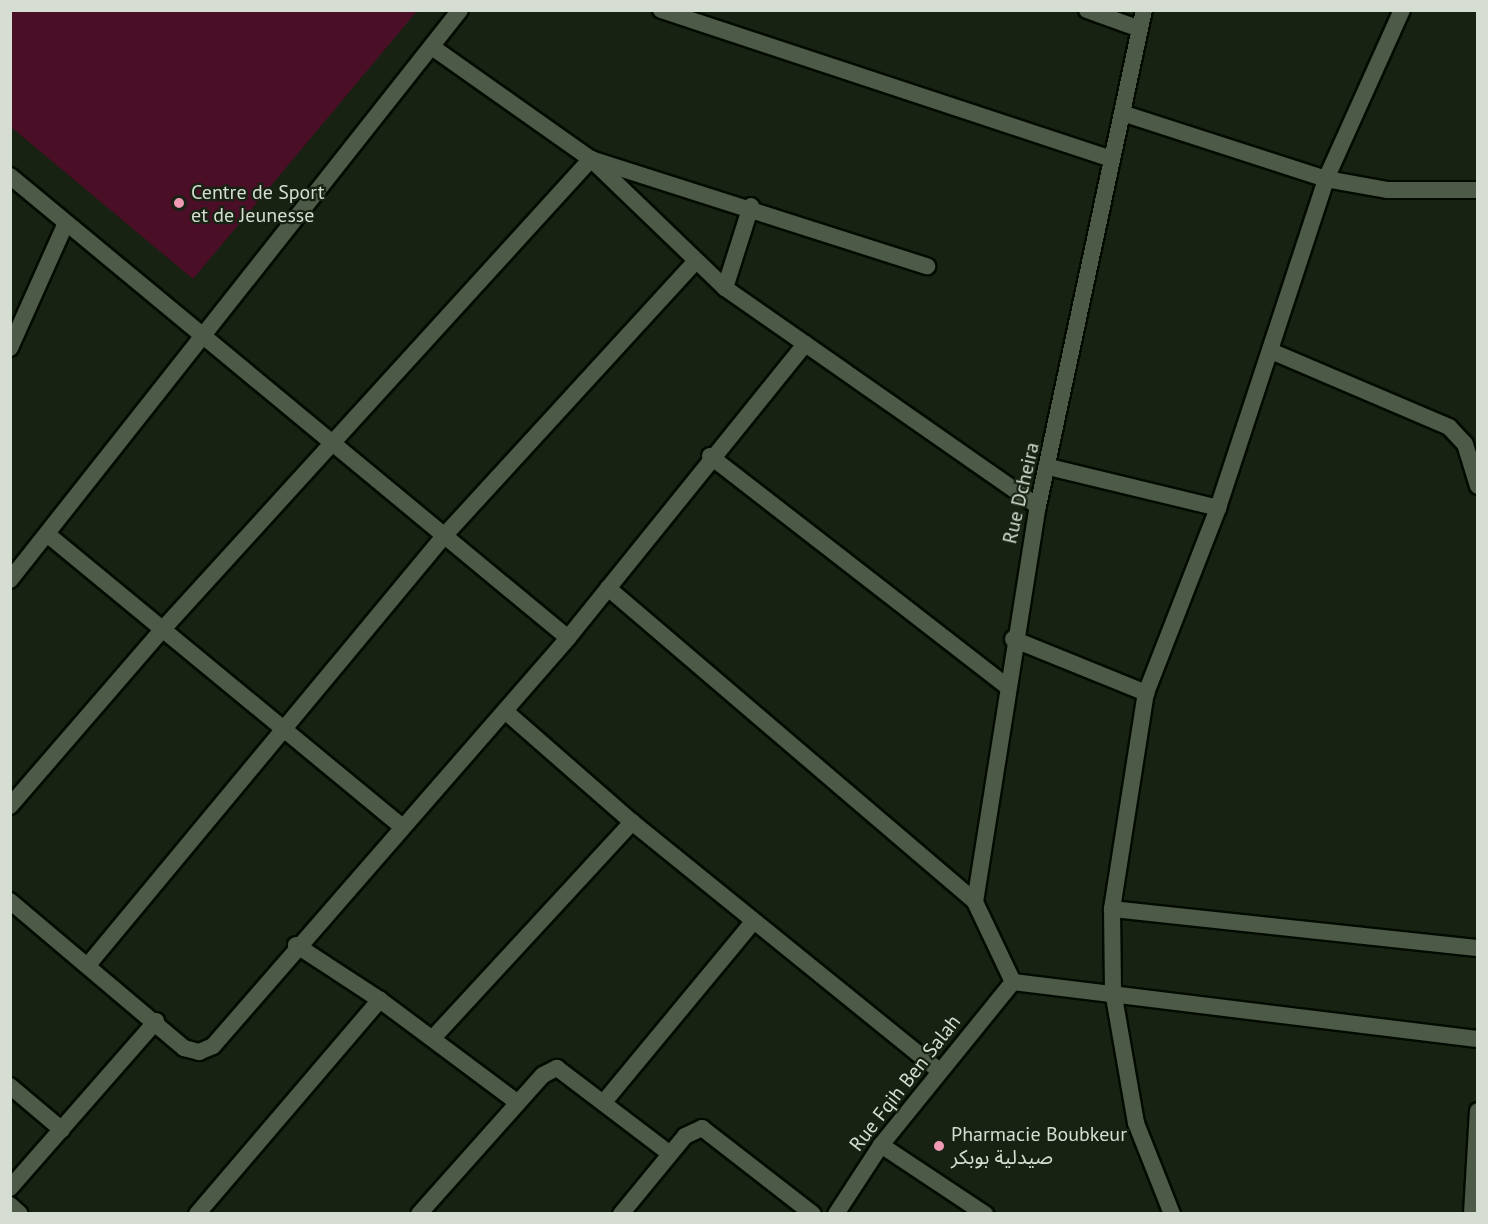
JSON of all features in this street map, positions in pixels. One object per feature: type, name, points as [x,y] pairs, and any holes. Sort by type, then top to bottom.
[{"type":"street","points":[[10,580],[460,10]]},
{"type":"street","points":[[661,10],[692,16],[1112,159]]},
{"type":"street","points":[[1087,10],[1140,29]]},
{"type":"street","name":"Rue Dcheira","points":[[975,902],[1013,639],[1038,506],[1049,467],[1144,10]]},
{"type":"street","points":[[1172,1214],[1136,1122],[1113,991],[1112,909],[1146,693],[1218,508],[1326,179],[1402,10]]},
{"type":"street","points":[[432,47],[591,159],[694,263],[725,288],[1038,506]]},
{"type":"street","points":[[1122,113],[1326,179],[1388,190],[1478,190]]},
{"type":"street","points":[[591,159],[751,206],[927,266]]},
{"type":"street","points":[[10,806],[164,629],[335,445],[591,159]]},
{"type":"street","points":[[10,176],[202,339],[335,445],[568,638]]},
{"type":"street","points":[[725,288],[751,206]]},
{"type":"street","points":[[10,348],[66,223]]},
{"type":"street","points":[[88,965],[444,536],[694,263]]},
{"type":"street","points":[[10,902],[156,1021],[184,1048],[199,1052],[213,1046],[296,945],[568,638],[710,456],[805,344]]},
{"type":"street","points":[[1270,351],[1449,428],[1465,444],[1478,486]]},
{"type":"street","points":[[710,456],[1007,686]]},
{"type":"street","points":[[1049,467],[1218,508]]},
{"type":"street","points":[[46,534],[285,726],[401,826]]},
{"type":"street","points":[[608,588],[975,902],[1013,982],[1113,991],[1478,1039]]},
{"type":"street","points":[[1013,639],[1146,693]]},
{"type":"street","points":[[505,711],[632,822],[940,1071]]},
{"type":"street","points":[[434,1038],[632,822]]},
{"type":"street","points":[[1112,909],[1478,948]]},
{"type":"street","points":[[604,1102],[753,922]]},
{"type":"street","points":[[296,945],[434,1038],[518,1103]]},
{"type":"street","name":"Rue Fqih Ben Salah","points":[[836,1214],[881,1145],[1013,982]]},
{"type":"street","points":[[197,1214],[380,1000]]},
{"type":"street","points":[[10,1188],[156,1021]]},
{"type":"street","points":[[419,1214],[518,1103],[557,1068],[669,1153]]},
{"type":"street","points":[[10,1086],[62,1130]]},
{"type":"street","points":[[1472,1214],[1478,1111]]},
{"type":"street","points":[[621,1214],[669,1153],[692,1131],[710,1129],[813,1214]]},
{"type":"street","points":[[881,1145],[986,1214]]},
{"type":"street","points":[[10,1205],[20,1214]]},
{"type":"shaded area","name":"Centre de Sport et de Jeunesse","points":[[10,11],[417,11],[193,279],[11,127]]},
{"type":"place","name":"Centre de Sport et de Jeunesse","points":[[179,203]]},
{"type":"place","name":"Pharmacie Boubkeur صيدلية بوبكر","points":[[939,1146]]}]
